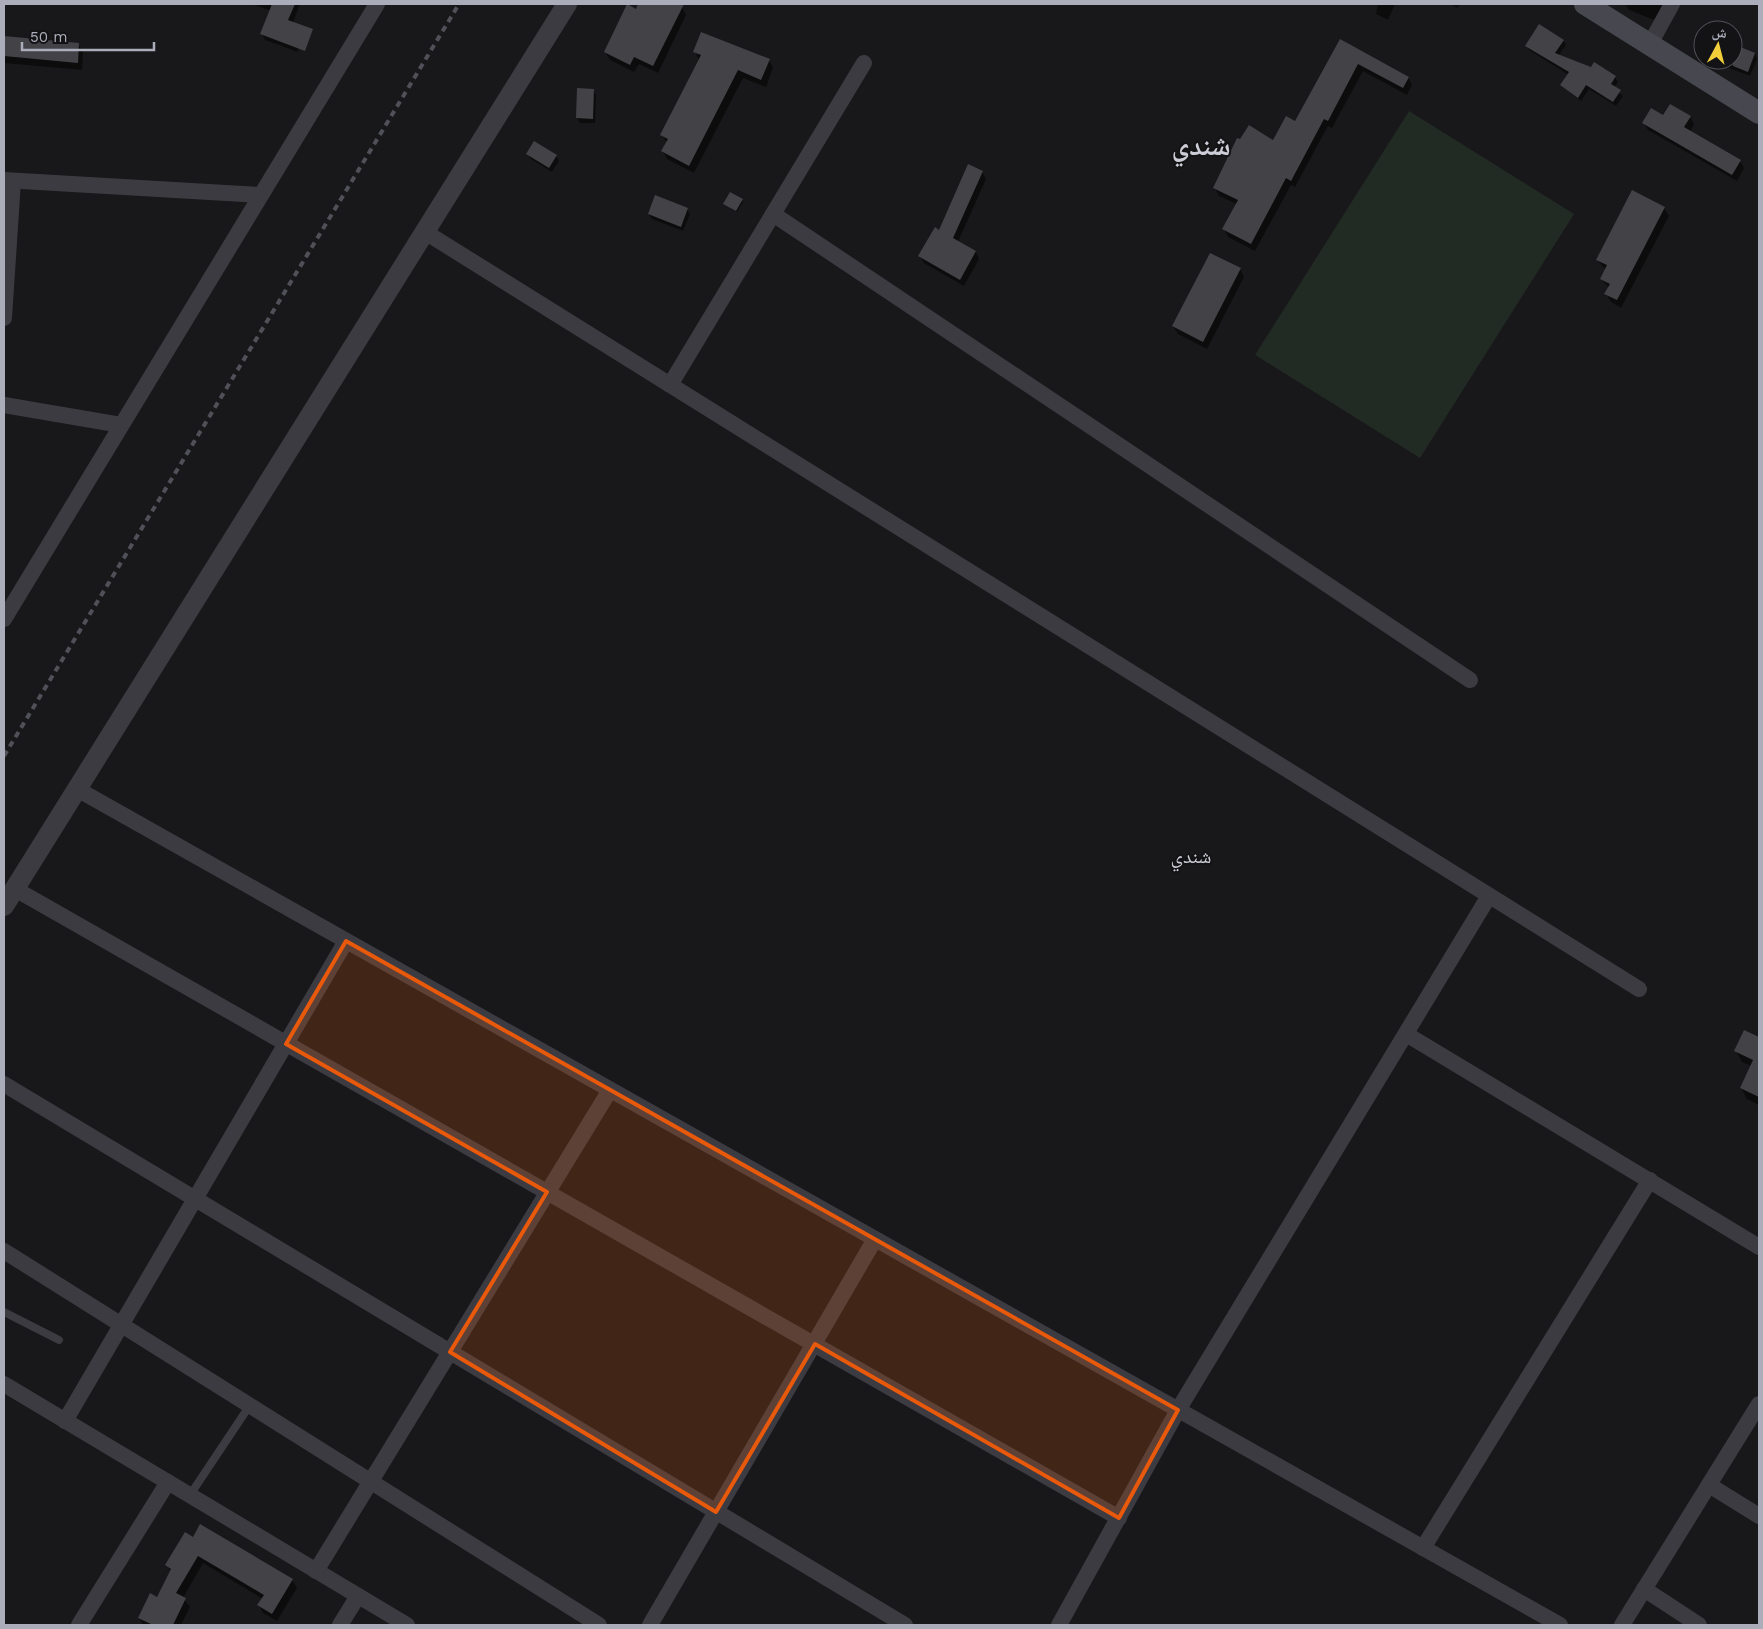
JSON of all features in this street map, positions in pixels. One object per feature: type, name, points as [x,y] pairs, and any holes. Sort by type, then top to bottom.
[{"type":"main road","points":[[1585,4],[1759,112]]},
{"type":"street","points":[[4,619],[377,4]]},
{"type":"street","points":[[4,906],[567,4]]},
{"type":"street","points":[[1650,44],[1672,4]]},
{"type":"street","points":[[670,384],[864,63]]},
{"type":"street","points":[[4,318],[8,181],[260,195]]},
{"type":"street","points":[[773,214],[1470,680]]},
{"type":"street","points":[[425,232],[1639,990]]},
{"type":"street","points":[[4,405],[121,425]]},
{"type":"street","points":[[77,789],[1560,1625]]},
{"type":"street","points":[[15,889],[1119,1518]]},
{"type":"street","points":[[1060,1625],[1178,1410],[1489,896]]},
{"type":"street","points":[[65,1421],[346,941]]},
{"type":"street","points":[[1406,1034],[1759,1247]]},
{"type":"street","points":[[4,1084],[905,1625]]},
{"type":"street","points":[[316,1571],[610,1090]]},
{"type":"street","points":[[1423,1548],[1650,1180]]},
{"type":"street","points":[[650,1625],[875,1239]]},
{"type":"street","points":[[4,1250],[599,1625]]},
{"type":"street","points":[[4,1384],[407,1625]]},
{"type":"street","points":[[1622,1625],[1759,1404]]},
{"type":"street","points":[[79,1625],[168,1482]]},
{"type":"street","points":[[1709,1485],[1759,1516]]},
{"type":"street","points":[[1644,1589],[1699,1625]]},
{"type":"street","points":[[340,1625],[358,1596]]},
{"type":"lane","points":[[4,1312],[59,1340]]},
{"type":"lane","points":[[190,1495],[250,1405]]},
{"type":"highlighted area","points":[[346,941],[1178,1410],[1119,1518],[815,1344],[716,1512],[450,1352],[547,1192],[286,1044]]},
{"type":"shaded area","points":[[1409,111],[1574,214],[1420,458],[1255,355]]},
{"type":"building","points":[[272,4],[295,4],[288,20],[313,29],[305,51],[260,34]]},
{"type":"building","points":[[627,4],[636,9],[638,4],[684,4],[653,66],[634,57],[630,65],[604,52]]},
{"type":"building","points":[[1539,24],[1564,40],[1555,53],[1591,67],[1594,62],[1616,76],[1611,84],[1621,90],[1613,102],[1586,85],[1578,98],[1560,85],[1569,72],[1525,46]]},
{"type":"building","points":[[701,32],[770,59],[761,80],[738,70],[689,166],[661,151],[668,139],[660,135],[701,55],[693,52]]},
{"type":"building","points":[[4,36],[79,43],[78,63],[4,56]]},
{"type":"building","points":[[1340,39],[1409,77],[1403,88],[1358,64],[1328,121],[1324,119],[1291,181],[1286,178],[1251,244],[1222,229],[1238,200],[1213,188],[1237,138],[1240,139],[1249,125],[1273,140],[1286,116],[1295,121]]},
{"type":"building","points":[[1743,48],[1755,53],[1748,72],[1743,70]]},
{"type":"building","points":[[577,88],[594,89],[593,119],[576,118]]},
{"type":"building","points":[[1670,104],[1691,116],[1684,127],[1741,160],[1732,175],[1642,123],[1651,108],[1663,115]]},
{"type":"building","points":[[534,141],[557,155],[549,168],[526,154]]},
{"type":"building","points":[[968,164],[983,171],[953,238],[976,251],[960,280],[918,256],[935,227],[939,230]]},
{"type":"building","points":[[1632,190],[1665,207],[1617,300],[1604,294],[1610,284],[1600,279],[1607,265],[1596,260]]},
{"type":"building","points":[[730,192],[743,199],[736,211],[723,204]]},
{"type":"building","points":[[655,195],[688,208],[681,227],[648,214]]},
{"type":"building","points":[[1210,253],[1241,268],[1203,342],[1172,326]]},
{"type":"building","points":[[1744,1030],[1759,1037],[1759,1097],[1740,1088],[1753,1060],[1734,1051]]},
{"type":"building","points":[[200,1524],[293,1579],[272,1614],[257,1605],[264,1595],[198,1556],[176,1593],[186,1598],[173,1625],[153,1625],[138,1618],[150,1593],[157,1597],[171,1569],[165,1565],[185,1532],[193,1537]]},
{"type":"railway","points":[[4,756],[459,4]]},
{"type":"district","name":"شندي","points":[[1201,145]]},
{"type":"district","name":"شندي","points":[[1191,856]]}]
